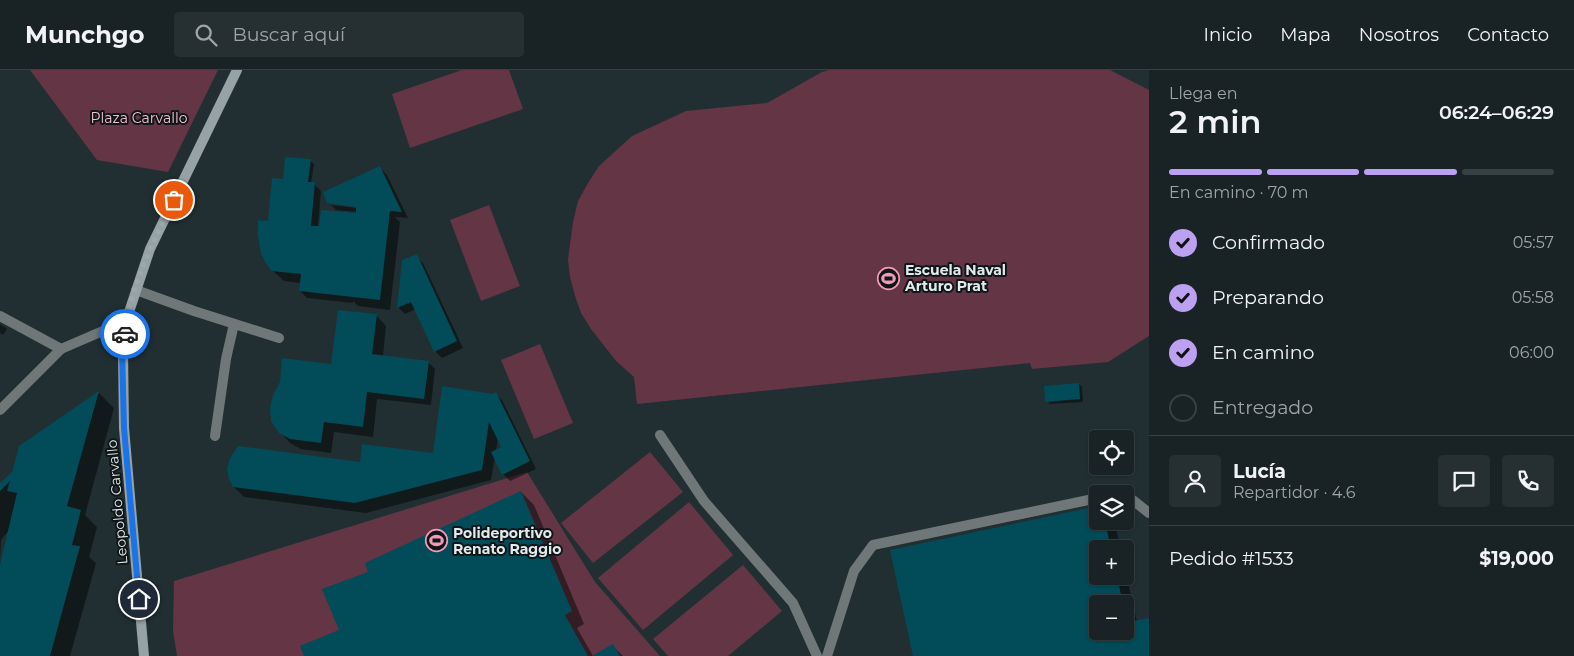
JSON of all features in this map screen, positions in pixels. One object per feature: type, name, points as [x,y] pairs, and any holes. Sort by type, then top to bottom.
[{"type":"street","name":"Leopoldo Carvallo","points":[[144,656],[124,428],[122,349],[126,321],[150,249],[237,70]]},
{"type":"street","points":[[136,290],[279,338]]},
{"type":"street","points":[[0,316],[61,349]]},
{"type":"street","points":[[0,410],[61,349],[126,321]]},
{"type":"street","points":[[215,436],[226,359],[234,324]]},
{"type":"street","points":[[660,435],[704,501],[793,603],[818,656]]},
{"type":"street","points":[[826,656],[854,571],[873,545],[1089,500]]},
{"type":"street","points":[[1134,501],[1149,513]]},
{"type":"green space","name":"Plaza Carvallo","points":[[30,70],[218,70],[168,172],[97,160]]},
{"type":"green space","points":[[462,70],[509,70],[523,109],[410,148],[392,94]]},
{"type":"green space","points":[[829,70],[1110,70],[1149,90],[1149,336],[1108,362],[1032,369],[1030,363],[637,404],[634,377],[616,361],[591,329],[581,313],[570,277],[568,260],[573,222],[578,201],[588,183],[599,166],[632,136],[686,111],[767,103],[822,72]]},
{"type":"green space","points":[[489,205],[520,286],[481,301],[450,220]]},
{"type":"green space","points":[[540,344],[573,423],[534,439],[501,360]]},
{"type":"green space","points":[[650,452],[683,492],[593,563],[561,523]]},
{"type":"green space","name":"Polideportivo Renato Raggio","points":[[527,472],[595,582],[660,656],[177,656],[173,631],[174,581]]},
{"type":"green space","points":[[689,502],[733,555],[643,630],[598,578]]},
{"type":"green space","points":[[743,565],[782,611],[728,656],[668,656],[653,639]]},
{"type":"building","points":[[285,157],[311,159],[308,182],[315,182],[311,226],[319,226],[321,210],[356,213],[356,207],[327,203],[323,192],[380,166],[402,212],[390,211],[380,300],[299,291],[301,274],[272,271],[265,262],[261,253],[258,235],[258,220],[268,221],[272,178],[283,179]]},
{"type":"building","points":[[417,254],[457,341],[434,352],[411,302],[397,308],[402,260]]},
{"type":"building","points":[[338,310],[377,314],[372,354],[429,361],[424,399],[367,392],[363,427],[324,422],[321,443],[290,439],[279,433],[271,421],[270,408],[273,395],[280,382],[282,358],[331,364]]},
{"type":"building","points":[[1079,383],[1080,399],[1045,402],[1044,386]]},
{"type":"building","points":[[442,386],[493,394],[496,392],[530,461],[502,475],[491,452],[501,447],[489,422],[482,470],[355,503],[233,487],[229,479],[227,469],[230,458],[238,446],[360,462],[362,444],[433,453]]},
{"type":"building","points":[[99,391],[67,506],[81,510],[72,545],[80,546],[50,656],[0,656],[0,564],[17,493],[7,491],[10,481],[0,491],[0,483],[12,472],[19,446]]},
{"type":"building","points":[[521,491],[572,611],[565,615],[588,656],[304,656],[300,646],[339,630],[322,589],[368,572],[365,563]]},
{"type":"building","points":[[1089,508],[1089,530],[1107,530],[1109,540],[1089,540],[1089,585],[1119,585],[1121,595],[1089,595],[1089,640],[1134,640],[1134,621],[1149,618],[1149,656],[913,656],[890,550]]},
{"type":"building","points":[[613,644],[620,656],[592,656]]},
{"type":"way so far","points":[[125,334],[126,321],[150,249],[174,200]]},
{"type":"place","name":"Escuela Naval Arturo Prat","points":[[889,278]]},
{"type":"place","name":"Polideportivo Renato Raggio","points":[[437,541]]},
{"type":"route","points":[[125,334],[122,349],[124,428],[139,599]]}]
